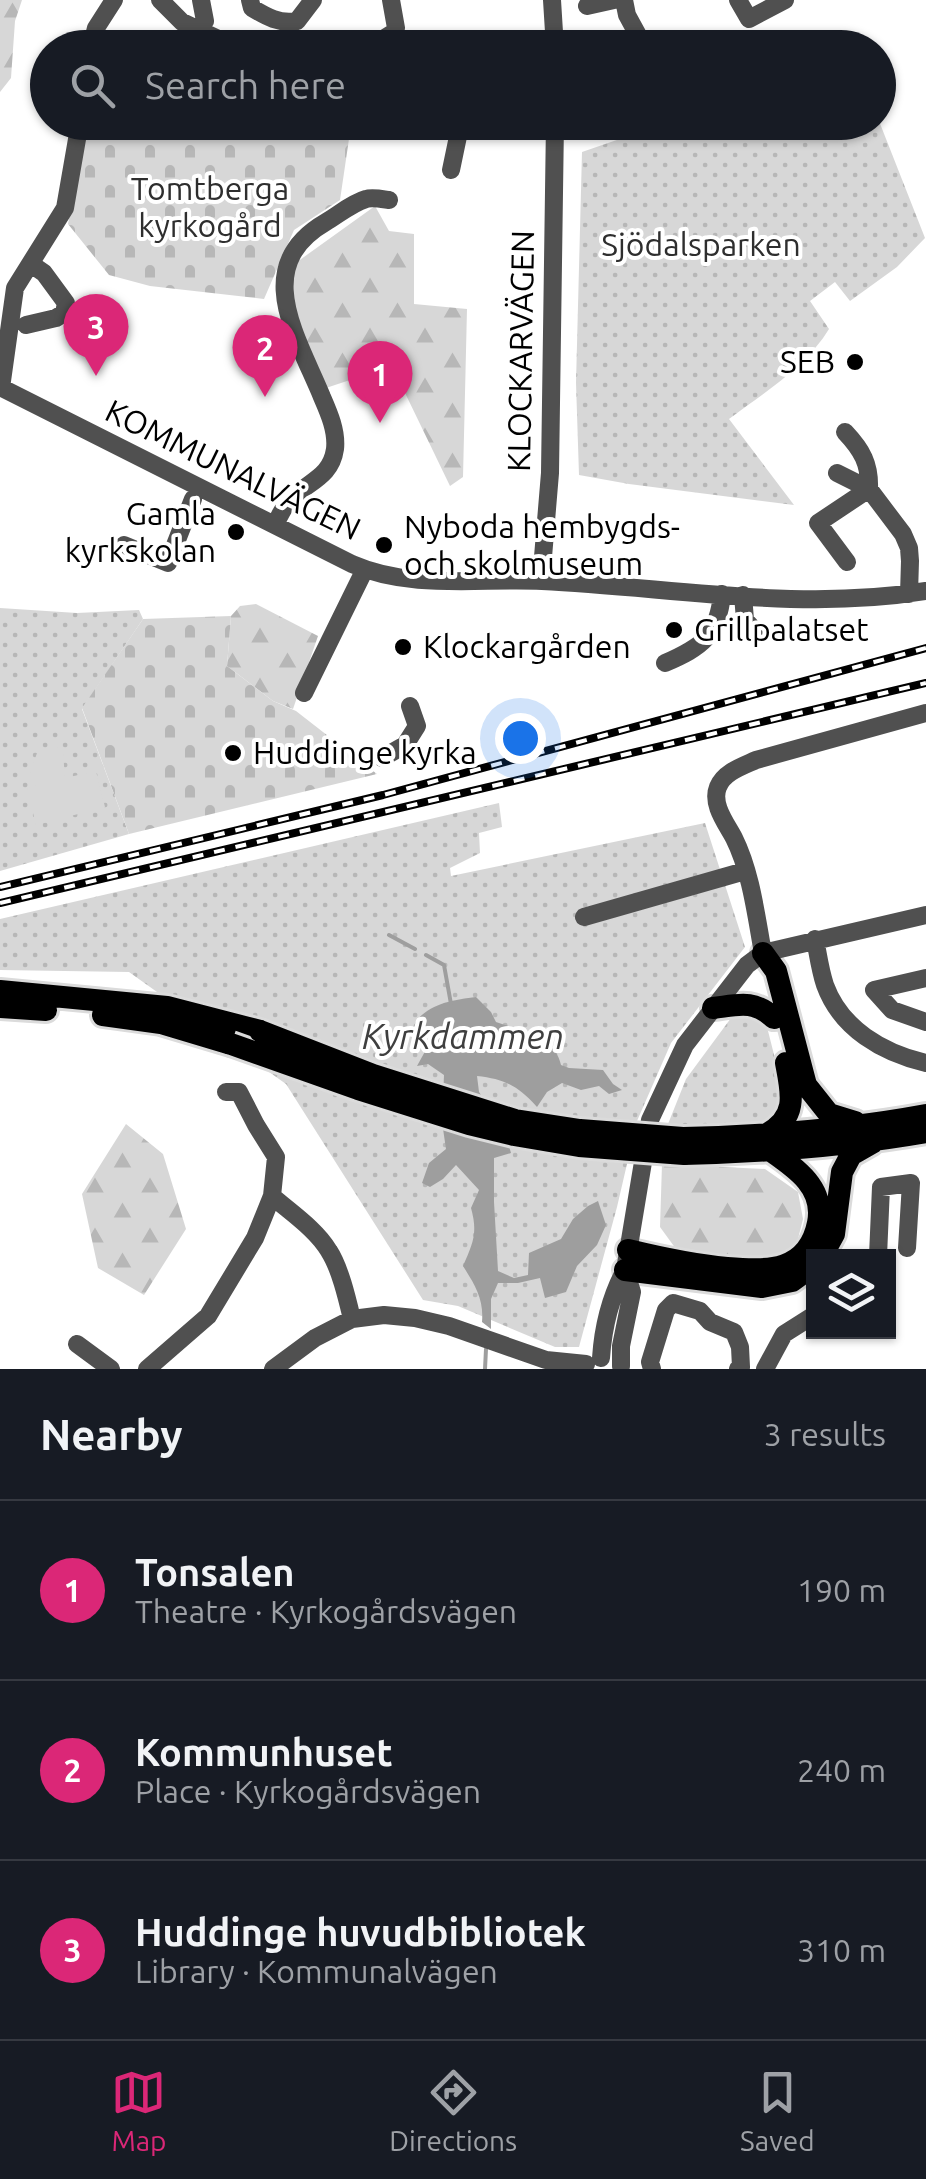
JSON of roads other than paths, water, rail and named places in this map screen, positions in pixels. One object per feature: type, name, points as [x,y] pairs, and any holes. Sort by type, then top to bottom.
[{"type":"main road","points":[[763,952],[762,970],[792,1093],[788,1118],[768,1144]]},
{"type":"main road","points":[[763,952],[776,972],[806,1085],[829,1114],[873,1133]]},
{"type":"main road","points":[[0,991],[167,1007],[260,1031],[373,1074],[515,1120],[683,1146]]},
{"type":"main road","points":[[713,1008],[749,1004],[774,1018]]},
{"type":"main road","points":[[0,1007],[85,1012],[161,1023],[499,1132],[579,1146],[768,1144],[873,1133],[926,1132]]},
{"type":"main road","points":[[826,1249],[834,1234],[842,1172],[852,1155],[873,1133],[926,1114]]},
{"type":"main road","points":[[626,1260],[764,1271],[784,1266],[806,1251],[818,1227],[820,1207],[816,1192],[768,1144]]},
{"type":"main road","points":[[626,1260],[762,1287],[792,1281],[806,1271]]},
{"type":"street","points":[[96,30],[114,0]]},
{"type":"street","points":[[160,0],[182,22],[200,30]]},
{"type":"street","points":[[196,28],[205,20],[201,0]]},
{"type":"street","points":[[250,0],[252,8],[272,20],[289,23],[297,22],[312,0]]},
{"type":"street","points":[[391,0],[395,30]]},
{"type":"street","points":[[552,0],[554,30]]},
{"type":"street","points":[[587,6],[614,0]]},
{"type":"street","points":[[624,0],[636,30]]},
{"type":"street","points":[[738,0],[748,19],[784,0]]},
{"type":"street","points":[[0,388],[8,286],[31,264],[64,208],[77,140]]},
{"type":"street","points":[[451,170],[457,140]]},
{"type":"street","name":"KLOCKARVÄGEN","points":[[541,580],[550,473],[554,140]]},
{"type":"street","points":[[275,524],[289,500],[324,475],[335,444],[328,411],[286,305],[284,272],[291,253],[316,227],[368,198],[389,200]]},
{"type":"street","points":[[26,325],[56,318],[64,313],[66,303],[44,272],[31,264]]},
{"type":"street","name":"KOMMUNALVÄGEN","points":[[0,388],[365,569],[400,578],[541,580],[864,600],[917,592]]},
{"type":"street","points":[[845,432],[860,448],[867,464],[869,489]]},
{"type":"street","points":[[836,473],[869,489],[903,534],[917,592]]},
{"type":"street","points":[[847,562],[818,523],[869,489]]},
{"type":"street","name":"KOMMUNALVÄGEN","points":[[124,545],[168,563],[193,499]]},
{"type":"street","points":[[304,694],[365,569]]},
{"type":"street","points":[[665,663],[689,653],[709,637],[721,612],[722,594]]},
{"type":"street","points":[[742,595],[745,620],[758,634]]},
{"type":"street","points":[[382,758],[405,745],[418,726],[410,706]]},
{"type":"street","points":[[763,952],[745,871],[716,800],[716,789],[722,780],[756,760],[926,712]]},
{"type":"street","points":[[584,917],[745,871]]},
{"type":"street","points":[[590,1364],[602,1343],[626,1260],[650,1120],[685,1044],[748,965],[763,952],[926,915]]},
{"type":"street","points":[[815,939],[826,987],[850,1024],[877,1046],[926,1063]]},
{"type":"street","points":[[926,978],[874,990],[892,1010],[926,1022]]},
{"type":"street","points":[[146,1369],[208,1316],[250,1248],[272,1196],[276,1156],[239,1092],[226,1092]]},
{"type":"street","points":[[878,1249],[881,1187],[910,1183],[907,1248]]},
{"type":"street","points":[[272,1196],[330,1251],[352,1319]]},
{"type":"street","points":[[622,1368],[621,1346],[632,1292],[626,1260]]},
{"type":"street","points":[[652,1369],[650,1362],[666,1310],[674,1303],[700,1311],[710,1322],[731,1328],[737,1335],[744,1368]]},
{"type":"street","points":[[273,1369],[315,1338],[352,1319],[384,1315],[448,1326],[552,1364],[615,1361],[622,1368]]},
{"type":"street","points":[[765,1369],[784,1334],[806,1320]]},
{"type":"street","points":[[78,1344],[111,1369]]},
{"type":"water","name":"Kyrkdammen","points":[[476,997],[496,1022],[544,1041],[558,1055],[561,1065],[603,1070],[622,1090],[609,1094],[599,1086],[581,1090],[562,1083],[547,1092],[537,1107],[510,1085],[477,1076],[479,1092],[504,1129],[511,1153],[494,1158],[498,1271],[514,1278],[528,1275],[529,1253],[561,1239],[573,1219],[598,1201],[606,1225],[597,1245],[577,1266],[566,1292],[545,1298],[540,1278],[498,1283],[491,1299],[491,1329],[482,1322],[480,1299],[463,1266],[473,1238],[471,1208],[479,1190],[456,1165],[430,1187],[422,1183],[429,1163],[446,1149],[442,1122],[444,1075],[428,1064],[417,1066],[428,1046],[411,1032],[429,1010]]},
{"type":"waterway","points":[[389,935],[415,949]]},
{"type":"waterway","points":[[426,955],[444,965],[451,1004]]},
{"type":"waterway","points":[[485,1369],[486,1349]]},
{"type":"railway","points":[[0,887],[383,795],[926,648]]},
{"type":"railway","points":[[0,903],[926,683]]},
{"type":"place","name":"SEB","points":[[855,362]]},
{"type":"place","name":"Huddinge huvudbibliotek","points":[[96,376]]},
{"type":"place","name":"Kommunhuset","points":[[265,397]]},
{"type":"place","name":"Tonsalen","points":[[380,423]]},
{"type":"place","name":"Gamla kyrkskolan","points":[[236,532]]},
{"type":"place","name":"Nyboda hembygds- och skolmuseum","points":[[384,545]]},
{"type":"place","name":"Grillpalatset","points":[[674,630]]},
{"type":"place","name":"Klockargården","points":[[403,647]]},
{"type":"place","name":"Huddinge kyrka","points":[[233,753]]},
{"type":"park label","name":"Tomtberga kyrkogård","points":[[210,208]]},
{"type":"park label","name":"Sjödalsparken","points":[[701,245]]}]
